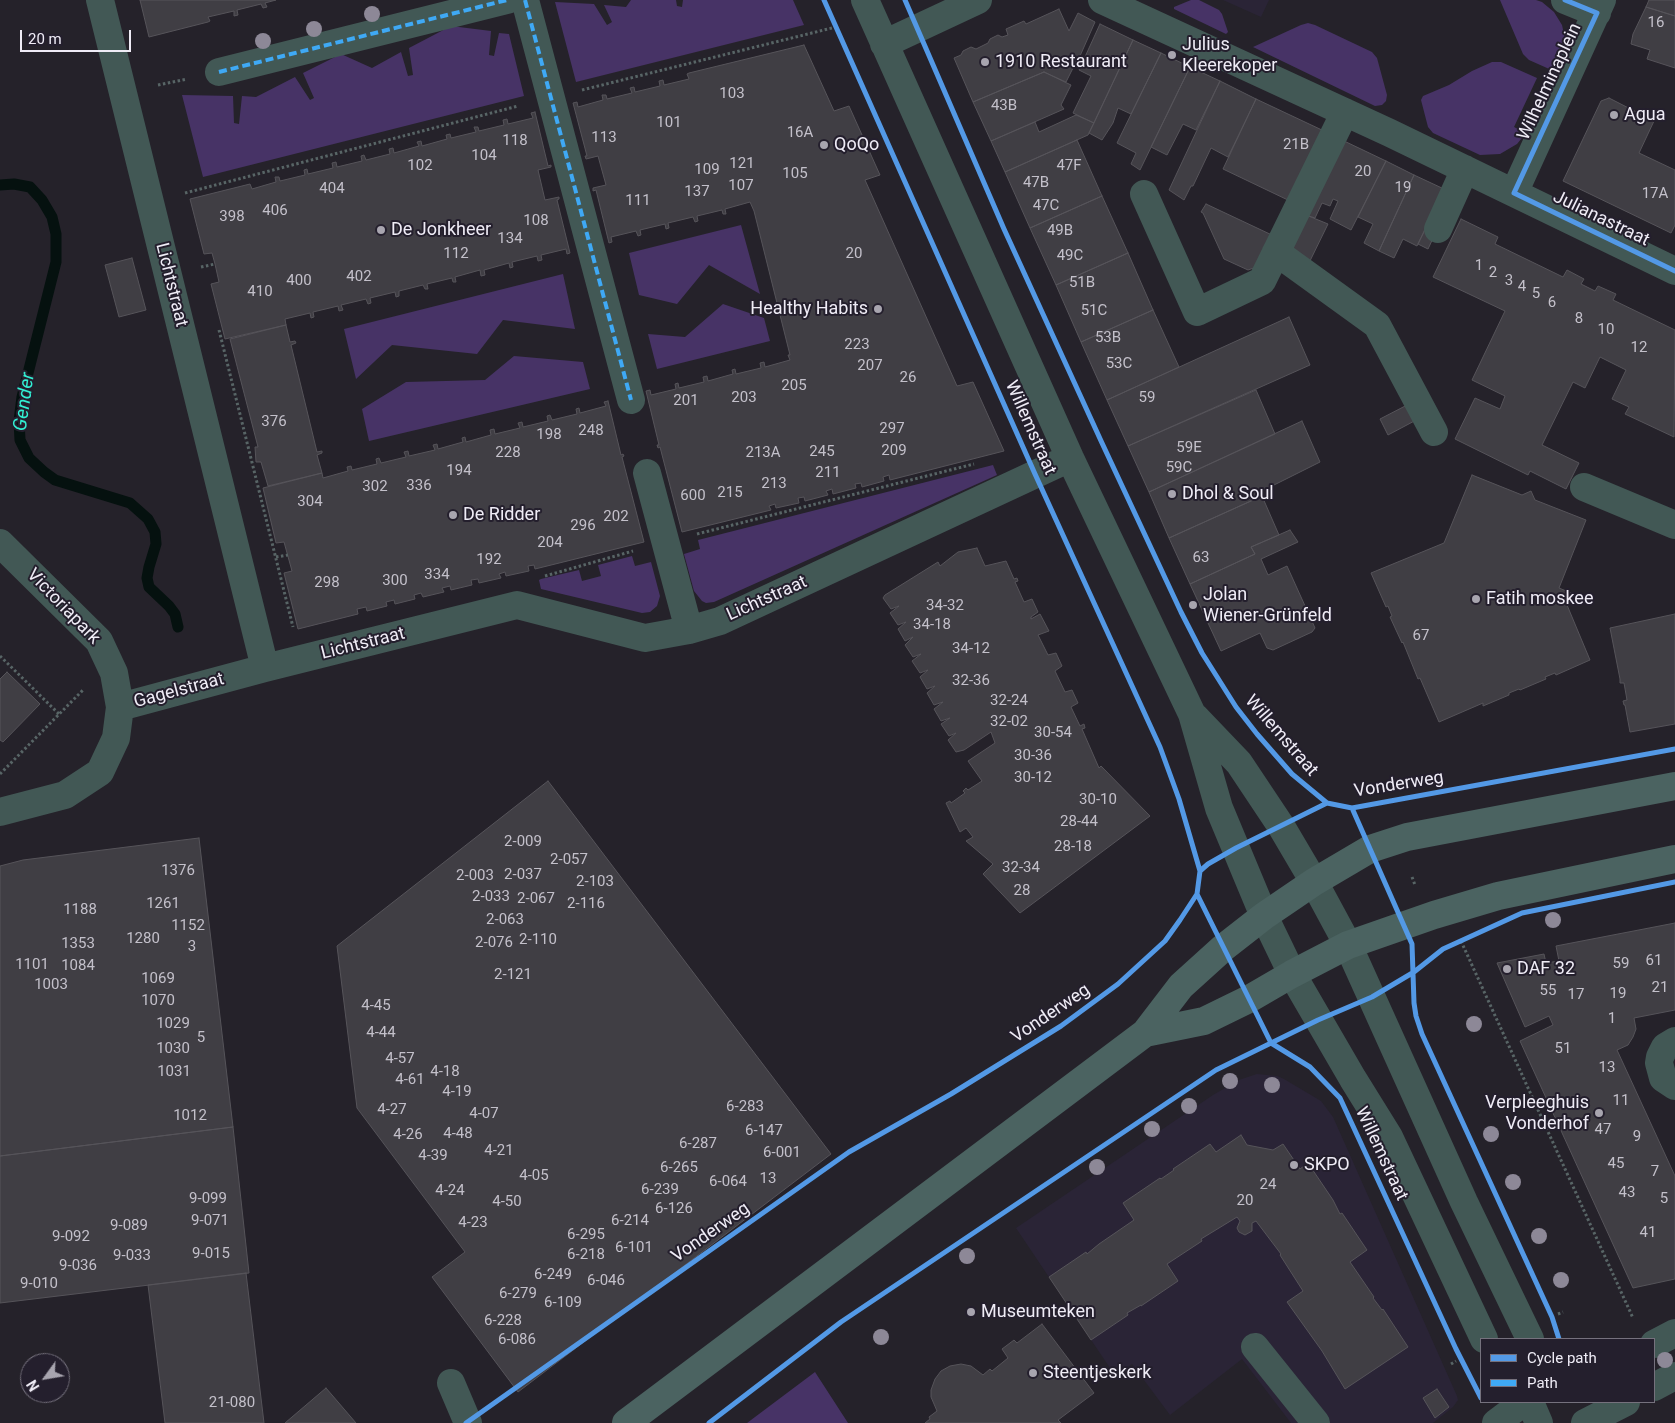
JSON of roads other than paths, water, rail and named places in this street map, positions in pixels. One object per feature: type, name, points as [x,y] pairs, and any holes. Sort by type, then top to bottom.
[{"type":"main road","points":[[626,1423],[1145,1033],[1181,986],[1223,948],[1264,916],[1314,882],[1370,849],[1407,837],[1675,786]]},
{"type":"main road","points":[[1145,1033],[1204,1021],[1249,999],[1348,945],[1434,915],[1498,896],[1675,859]]},
{"type":"street","name":"Lichtstraat","points":[[100,0],[265,668],[517,605],[645,638],[689,630],[729,617],[1070,458]]},
{"type":"street","points":[[219,72],[507,0]]},
{"type":"street","points":[[525,0],[631,400]]},
{"type":"street","name":"Willemstraat","points":[[865,0],[1070,458],[1192,714],[1219,808],[1264,916],[1292,974],[1389,1137],[1484,1338]]},
{"type":"street","points":[[884,44],[978,0]]},
{"type":"street","points":[[1102,0],[1345,112],[1514,193]]},
{"type":"street","name":"Wilhelminaplein","points":[[1514,193],[1599,6],[1566,0]]},
{"type":"street","points":[[1144,194],[1197,312],[1262,281],[1345,112]]},
{"type":"street","points":[[1438,229],[1464,169]]},
{"type":"street","name":"Julianastraat","points":[[1514,193],[1675,270]]},
{"type":"street","points":[[1276,252],[1377,325],[1434,432]]},
{"type":"street","points":[[647,473],[689,630]]},
{"type":"street","points":[[1584,487],[1675,525]]},
{"type":"street","name":"Victoriapark","points":[[0,543],[99,641],[114,673],[120,707]]},
{"type":"street","name":"Gagelstraat","points":[[0,812],[65,795],[100,772],[116,738],[120,707],[265,668]]},
{"type":"street","name":"Willemstraat","points":[[1192,714],[1239,763],[1314,882],[1348,945],[1464,1202],[1530,1338]]},
{"type":"street","points":[[1675,1041],[1665,1047],[1659,1063],[1663,1078],[1675,1086]]},
{"type":"street","points":[[1655,1343],[1675,1333]]},
{"type":"street","points":[[1255,1347],[1316,1423]]},
{"type":"street","points":[[1655,1386],[1675,1376]]},
{"type":"street","points":[[451,1383],[468,1423]]},
{"type":"street","points":[[1496,1423],[1523,1403]]},
{"type":"street","points":[[1530,1403],[1539,1423]]},
{"type":"street","points":[[1585,1423],[1624,1403]]},
{"type":"waterway","name":"Gender","points":[[0,185],[14,184],[30,187],[42,200],[52,217],[56,234],[56,262],[22,397],[19,421],[20,440],[29,458],[55,480],[130,503],[148,519],[155,532],[156,544],[147,578],[149,587],[175,614],[178,627]]},
{"type":"place","name":"Julius Kleerekoper","points":[[1172,55]]},
{"type":"place","name":"1910 Restaurant","points":[[985,62]]},
{"type":"place","name":"Agua","points":[[1614,115]]},
{"type":"place","name":"QoQo","points":[[824,145]]},
{"type":"place","name":"De Jonkheer","points":[[381,230]]},
{"type":"place","name":"Healthy Habits","points":[[878,309]]},
{"type":"place","name":"Dhol & Soul","points":[[1172,494]]},
{"type":"place","name":"De Ridder","points":[[453,515]]},
{"type":"place","name":"Fatih moskee","points":[[1476,599]]},
{"type":"place","name":"Jolan Wiener-Grünfeld","points":[[1193,605]]},
{"type":"place","name":"DAF 32","points":[[1507,969]]},
{"type":"place","name":"Verpleeghuis Vonderhof","points":[[1599,1113]]},
{"type":"place","name":"SKPO","points":[[1294,1165]]},
{"type":"place","name":"Museumteken","points":[[971,1312]]},
{"type":"place","name":"Steentjeskerk","points":[[1033,1373]]}]
